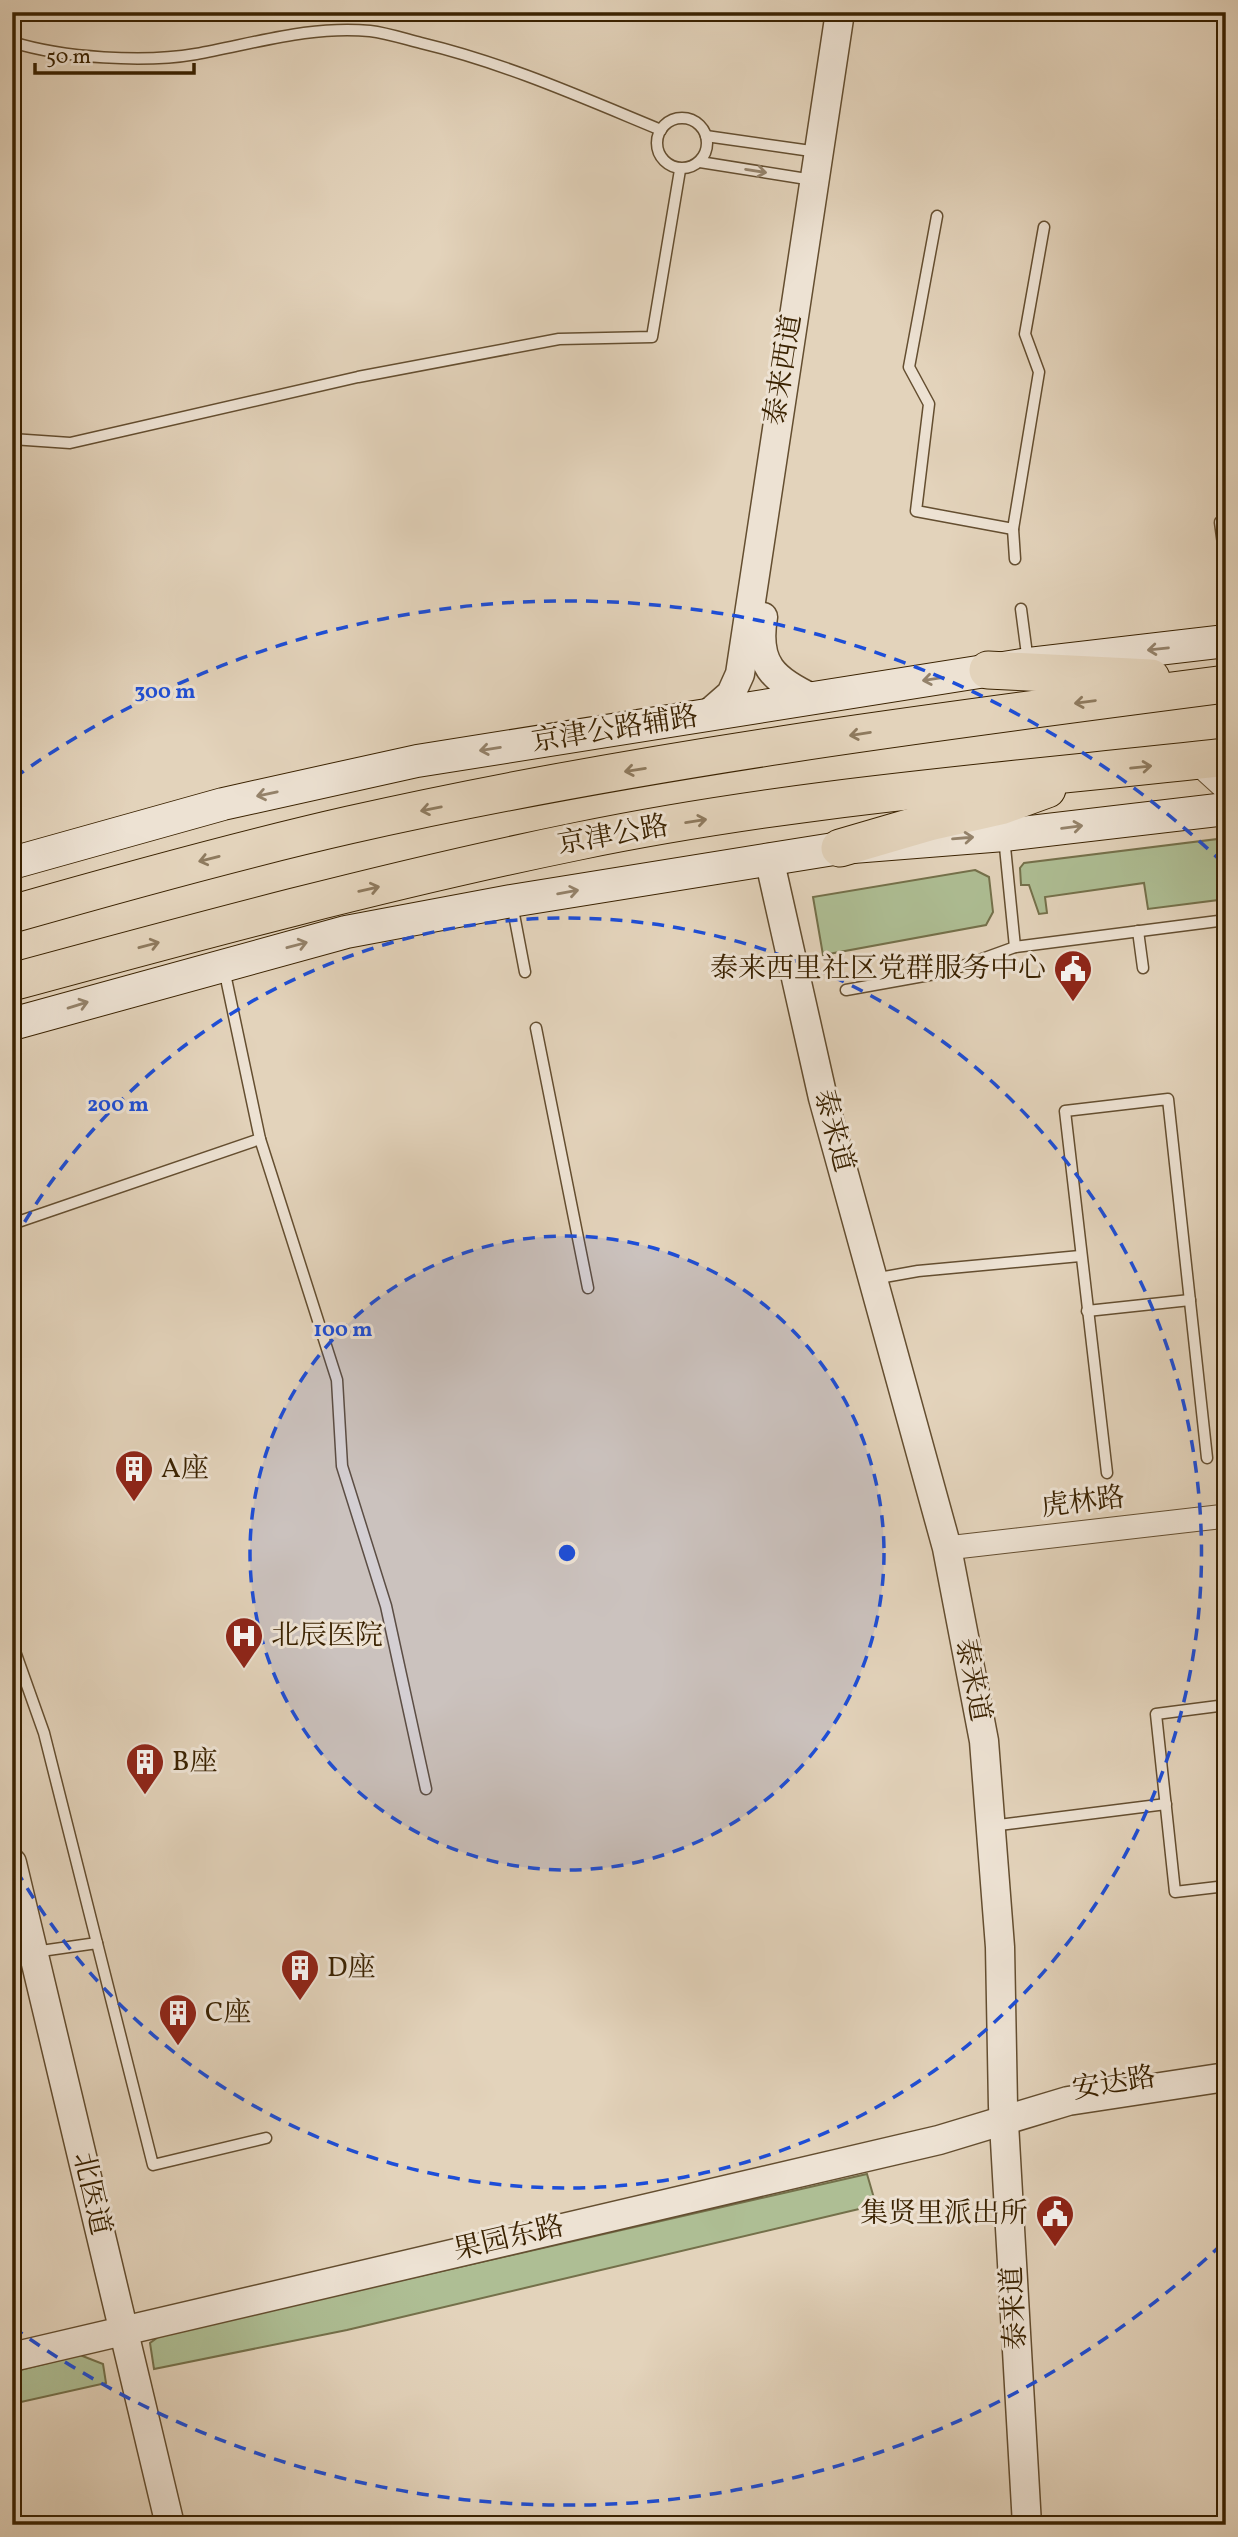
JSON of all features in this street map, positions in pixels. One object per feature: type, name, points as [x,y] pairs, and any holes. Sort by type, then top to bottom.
[{"type":"highway","points":[[988,670],[1080,673],[1225,684]]},
{"type":"highway","points":[[12,914],[164,870],[268,845],[570,781],[931,723],[1225,684]]},
{"type":"highway","name":"京津公路","points":[[12,982],[269,913],[581,840],[820,801],[1226,757]]},
{"type":"highway","points":[[840,848],[929,822],[1000,806],[1104,771]]},
{"type":"main road","name":"京津公路辅路","points":[[12,863],[223,804],[417,761],[988,670],[1226,641]]},
{"type":"main road","points":[[12,1024],[346,932],[512,901],[840,848],[1004,835],[1226,809]]},
{"type":"street","name":"泰来西道","points":[[707,715],[732,694],[740,674],[840,12]]},
{"type":"street","name":"泰来西道","points":[[814,699],[781,683],[772,673],[765,662],[760,636],[857,12]]},
{"type":"street","points":[[1184,762],[1203,768],[1226,789]]},
{"type":"street","name":"泰来道","points":[[769,858],[823,1098],[947,1548],[984,1741],[1000,1947],[1004,2113],[1027,2525]]},
{"type":"street","name":"虎林路","points":[[947,1548],[1226,1516]]},
{"type":"street","name":"北医道","points":[[12,1863],[170,2525]]},
{"type":"street","name":"安达路","points":[[1004,2113],[1066,2090],[1226,2067]]},
{"type":"street","name":"安达路","points":[[1004,2113],[1226,2077]]},
{"type":"street","name":"果园东路","points":[[12,2338],[120,2320],[1004,2113]]},
{"type":"street","name":"果园东路","points":[[12,2357],[120,2320]]},
{"type":"lane","points":[[12,42],[46,52],[150,59],[193,55],[313,32],[369,31],[463,53],[555,84],[661,130]]},
{"type":"lane","points":[[680,170],[659,156],[657,136],[667,122],[681,117],[704,130],[708,146],[700,162]]},
{"type":"lane","points":[[706,136],[816,166]]},
{"type":"lane","points":[[680,170],[700,162],[816,166]]},
{"type":"lane","points":[[12,439],[69,443],[358,377],[559,339],[652,337],[680,170]]},
{"type":"lane","points":[[937,216],[909,367],[929,404],[916,511],[1013,529]]},
{"type":"lane","points":[[1015,559],[1013,529],[1039,372],[1026,334],[1044,227]]},
{"type":"lane","points":[[1226,521],[1220,522],[1226,566]]},
{"type":"lane","points":[[1021,609],[1029,664]]},
{"type":"lane","points":[[1004,835],[1015,947]]},
{"type":"lane","points":[[512,901],[525,972]]},
{"type":"lane","points":[[846,990],[946,972],[1015,947],[1226,920]]},
{"type":"lane","points":[[1138,931],[1143,968]]},
{"type":"lane","points":[[223,964],[260,1139],[337,1380],[342,1466],[386,1606],[426,1789]]},
{"type":"lane","points":[[536,1028],[588,1288]]},
{"type":"lane","points":[[1107,1473],[1065,1111],[1168,1099],[1207,1458]]},
{"type":"lane","points":[[12,1224],[260,1139]]},
{"type":"lane","points":[[873,1279],[918,1271],[1080,1256]]},
{"type":"lane","points":[[1087,1311],[1189,1300]]},
{"type":"lane","points":[[12,1643],[44,1733],[153,2165],[266,2138]]},
{"type":"lane","points":[[1226,1705],[1156,1714],[1175,1892],[1226,1886]]},
{"type":"lane","points":[[991,1826],[1166,1804]]},
{"type":"lane","points":[[34,1952],[97,1943]]},
{"type":"green space","points":[[1226,838],[1226,899],[1148,909],[1144,883],[1045,897],[1047,913],[1039,914],[1029,885],[1021,885],[1020,868],[1024,863]]},
{"type":"green space","points":[[975,870],[989,877],[993,912],[986,925],[823,955],[813,897]]},
{"type":"green space","points":[[867,2174],[876,2205],[347,2330],[154,2369],[150,2343],[161,2335]]},
{"type":"green space","points":[[80,2355],[103,2364],[106,2383],[12,2404],[12,2372]]},
{"type":"place","name":"泰来西里社区党群服务中心","points":[[1073,1003]]},
{"type":"place","name":"A座","points":[[134,1503]]},
{"type":"place","name":"北辰医院","points":[[244,1670]]},
{"type":"place","name":"B座","points":[[145,1796]]},
{"type":"place","name":"D座","points":[[300,2002]]},
{"type":"place","name":"C座","points":[[178,2047]]},
{"type":"place","name":"集贤里派出所","points":[[1055,2248]]}]
